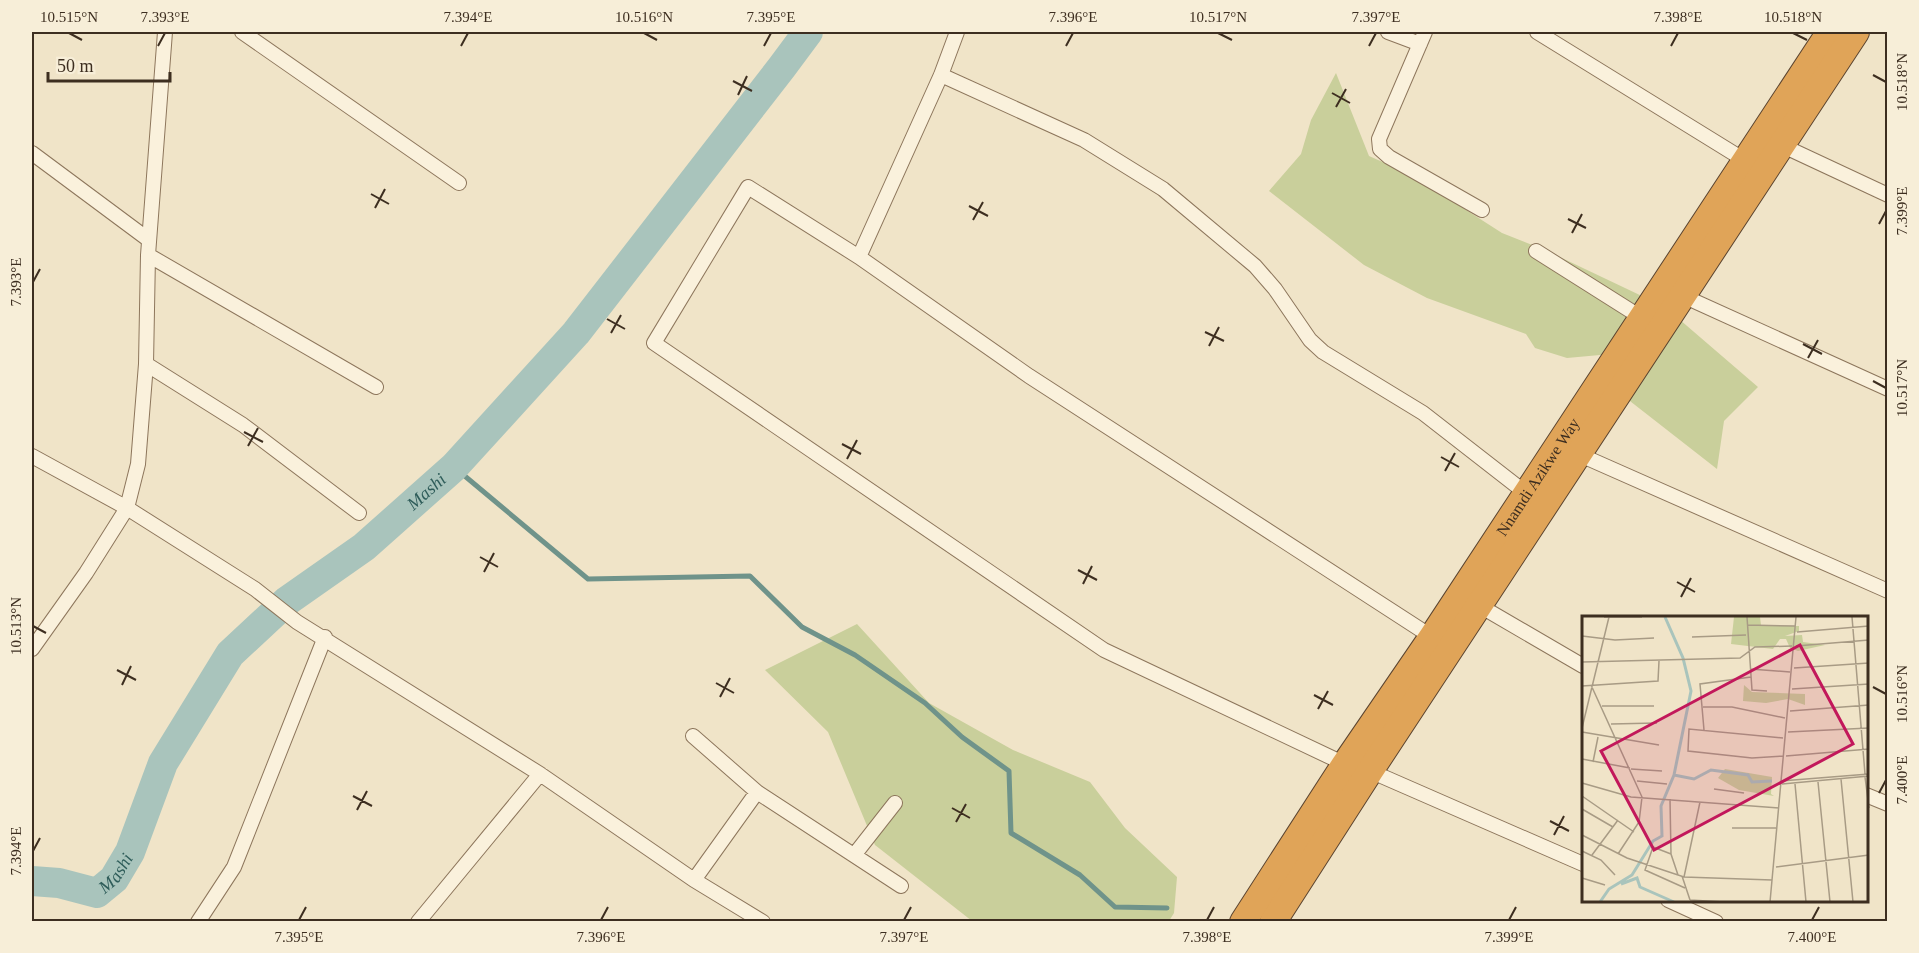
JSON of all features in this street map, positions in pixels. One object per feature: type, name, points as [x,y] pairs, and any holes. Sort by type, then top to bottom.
[{"type":"highway","name":"Nnamdi Azikwe Way","points":[[1243,921],[1830,32]]},
{"type":"highway","name":"Nnamdi Azikwe Way","points":[[1273,921],[1856,32]]},
{"type":"street","points":[[32,649],[86,573],[127,508],[138,464],[146,364],[148,255],[165,32]]},
{"type":"street","points":[[242,32],[459,183]]},
{"type":"street","points":[[859,256],[941,75],[957,32]]},
{"type":"street","points":[[1388,32],[1422,38],[1379,139],[1380,149],[1389,157],[1482,210]]},
{"type":"street","points":[[1537,32],[1746,161]]},
{"type":"street","points":[[941,75],[1084,140],[1163,189],[1255,266],[1275,289],[1310,340],[1323,352],[1423,413],[1527,494]]},
{"type":"street","points":[[1781,145],[1887,195]]},
{"type":"street","points":[[32,153],[149,240]]},
{"type":"street","points":[[1345,764],[1104,650],[654,343],[748,188],[859,256],[1029,375],[1432,637]]},
{"type":"street","points":[[1536,251],[1642,318]]},
{"type":"street","points":[[148,255],[376,387]]},
{"type":"street","points":[[1683,296],[1887,389]]},
{"type":"street","points":[[146,364],[243,425],[359,513]]},
{"type":"street","points":[[1578,454],[1887,591]]},
{"type":"street","points":[[32,456],[127,508],[255,589],[297,622],[540,774],[694,880],[763,921]]},
{"type":"street","points":[[1480,606],[1582,665]]},
{"type":"street","points":[[198,921],[234,867],[325,638]]},
{"type":"street","points":[[693,736],[757,792],[901,886]]},
{"type":"street","points":[[1370,771],[1582,864]]},
{"type":"street","points":[[418,921],[540,774]]},
{"type":"street","points":[[694,880],[757,792]]},
{"type":"street","points":[[1868,796],[1887,804]]},
{"type":"street","points":[[855,854],[896,803]]},
{"type":"street","points":[[1673,902],[1716,921]]},
{"type":"green space","points":[[1336,73],[1369,156],[1410,174],[1502,233],[1545,250],[1665,307],[1758,387],[1724,421],[1717,469],[1603,380],[1611,354],[1567,358],[1535,348],[1526,334],[1427,298],[1364,265],[1269,191],[1301,154],[1311,120]]},
{"type":"green space","points":[[857,624],[929,703],[1013,750],[1090,782],[1125,828],[1177,877],[1174,913],[1169,921],[972,921],[875,845],[828,732],[765,670]]},
{"type":"waterway","name":"Mashi","points":[[32,881],[59,883],[97,893],[114,879],[130,852],[163,763],[230,654],[287,601],[364,547],[454,467],[576,333],[808,32]]},
{"type":"waterway","points":[[454,467],[588,579],[750,576],[802,627],[855,655],[925,703],[962,737],[1009,771],[1011,833],[1080,875],[1115,907],[1167,908]]}]
